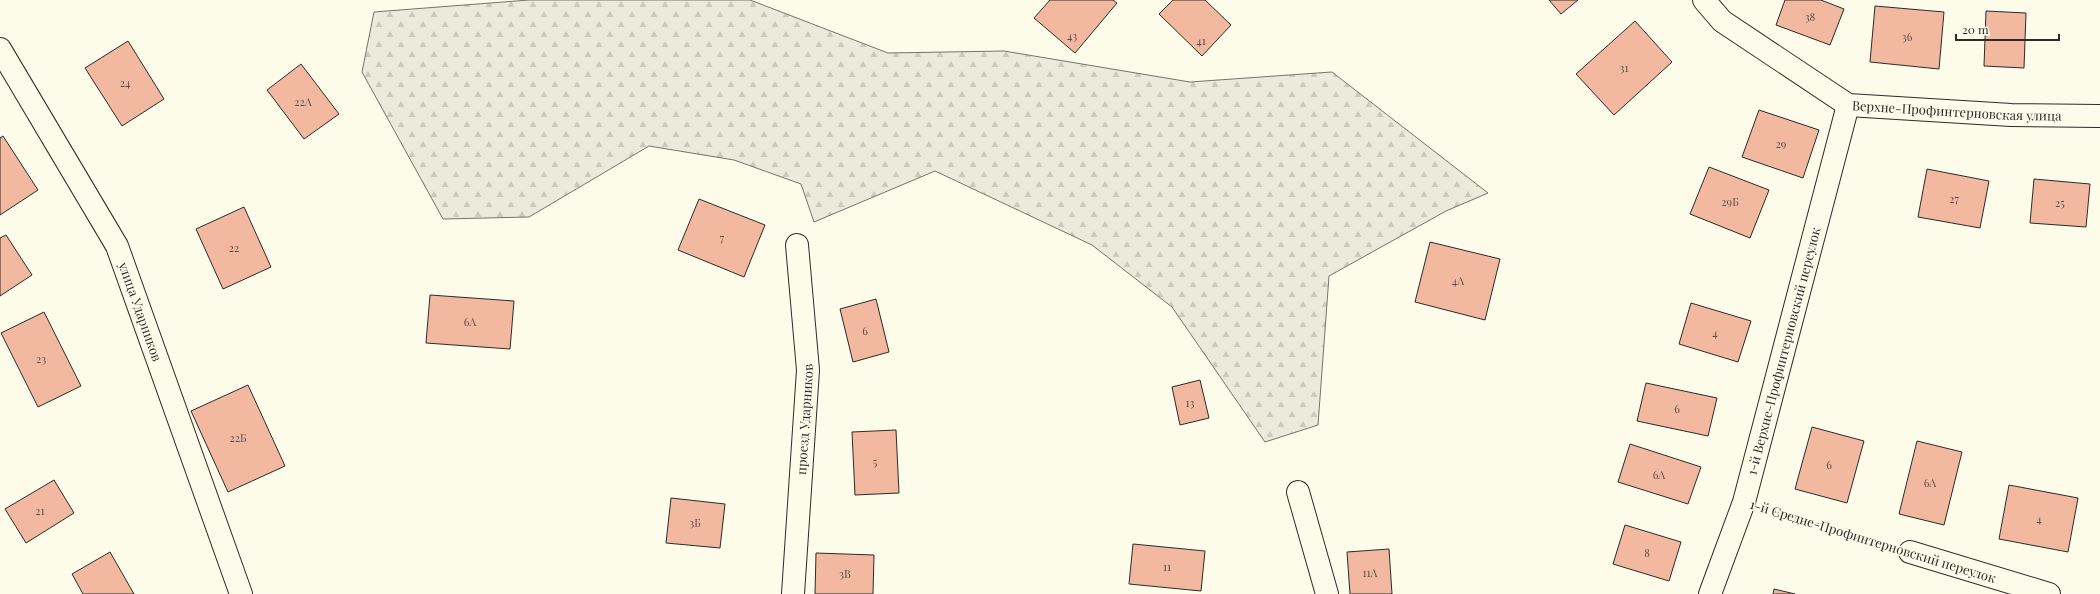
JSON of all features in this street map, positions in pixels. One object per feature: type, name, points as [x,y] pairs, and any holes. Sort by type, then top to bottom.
[{"type":"street","name":"Верхне-Профинтерновская улица","points":[[1704,0],[1722,21],[1848,105],[2012,115],[2100,116]]},
{"type":"street","name":"улица Ударников","points":[[0,49],[117,246],[234,592]]},
{"type":"street","name":"1-й Верхне-Профинтерновский переулок","points":[[1710,594],[1744,502],[1848,105]]},
{"type":"street","name":"проезд Ударников","points":[[793,594],[808,370],[797,245]]},
{"type":"street","points":[[1298,492],[1326,594]]},
{"type":"street","name":"1-й Средне-Профинтерновский переулок","points":[[1910,552],[2049,594]]},
{"type":"path","name":"1-й Средне-Профинтерновский переулок","points":[[1744,502],[1910,552]]},
{"type":"green space","points":[[529,0],[750,0],[888,53],[1004,51],[1190,82],[1332,72],[1488,193],[1446,211],[1329,276],[1318,425],[1265,442],[1172,307],[1092,245],[935,171],[814,222],[801,184],[734,160],[649,146],[529,217],[443,219],[362,72],[374,12]]},
{"type":"building","points":[[1050,0],[1113,0],[1117,3],[1075,53],[1034,18]]},
{"type":"building","points":[[1173,0],[1205,0],[1231,25],[1202,56],[1159,14]]},
{"type":"building","points":[[1549,0],[1578,0],[1561,14]]},
{"type":"building","points":[[1785,0],[1821,0],[1844,9],[1830,45],[1776,25]]},
{"type":"building","points":[[1875,6],[1944,12],[1939,69],[1870,62]]},
{"type":"building","points":[[1986,11],[2026,13],[2024,68],[1984,66]]},
{"type":"building","points":[[1635,21],[1672,62],[1614,115],[1576,74]]},
{"type":"building","points":[[128,41],[164,99],[122,126],[85,68]]},
{"type":"building","points":[[301,64],[339,114],[304,139],[267,90]]},
{"type":"building","points":[[1759,110],[1819,130],[1803,178],[1742,157]]},
{"type":"building","points":[[3,136],[38,190],[0,215],[0,138]]},
{"type":"building","points":[[1709,167],[1769,190],[1750,238],[1690,214]]},
{"type":"building","points":[[1927,169],[1989,181],[1980,228],[1918,217]]},
{"type":"building","points":[[2034,179],[2090,184],[2086,227],[2030,223]]},
{"type":"building","points":[[699,199],[765,225],[744,277],[678,250]]},
{"type":"building","points":[[244,207],[271,267],[223,289],[196,229]]},
{"type":"building","points":[[6,235],[32,275],[0,296],[0,238]]},
{"type":"building","points":[[1430,242],[1500,259],[1485,320],[1415,302]]},
{"type":"building","points":[[430,295],[514,301],[510,349],[426,343]]},
{"type":"building","points":[[876,299],[889,352],[853,362],[840,309]]},
{"type":"building","points":[[1691,303],[1751,321],[1738,362],[1679,344]]},
{"type":"building","points":[[44,312],[81,386],[38,407],[1,333]]},
{"type":"building","points":[[1200,380],[1209,418],[1180,425],[1172,387]]},
{"type":"building","points":[[1646,383],[1717,398],[1708,436],[1637,421]]},
{"type":"building","points":[[248,385],[285,466],[228,492],[191,411]]},
{"type":"building","points":[[1812,427],[1864,441],[1847,503],[1795,489]]},
{"type":"building","points":[[896,430],[899,493],[855,495],[852,432]]},
{"type":"building","points":[[1917,441],[1962,452],[1944,525],[1899,514]]},
{"type":"building","points":[[1630,444],[1701,467],[1688,504],[1618,482]]},
{"type":"building","points":[[54,480],[74,513],[26,543],[5,509]]},
{"type":"building","points":[[2009,485],[2078,498],[2068,552],[1999,539]]},
{"type":"building","points":[[671,498],[725,504],[720,548],[666,543]]},
{"type":"building","points":[[1625,525],[1681,542],[1669,581],[1613,564]]},
{"type":"building","points":[[1133,544],[1205,551],[1201,591],[1129,584]]},
{"type":"building","points":[[1389,549],[1392,594],[1350,594],[1347,552]]},
{"type":"building","points":[[110,552],[134,594],[83,594],[72,574]]},
{"type":"building","points":[[816,553],[874,555],[873,594],[815,594]]},
{"type":"building","points":[[1774,589],[1795,594],[1773,594]]}]
